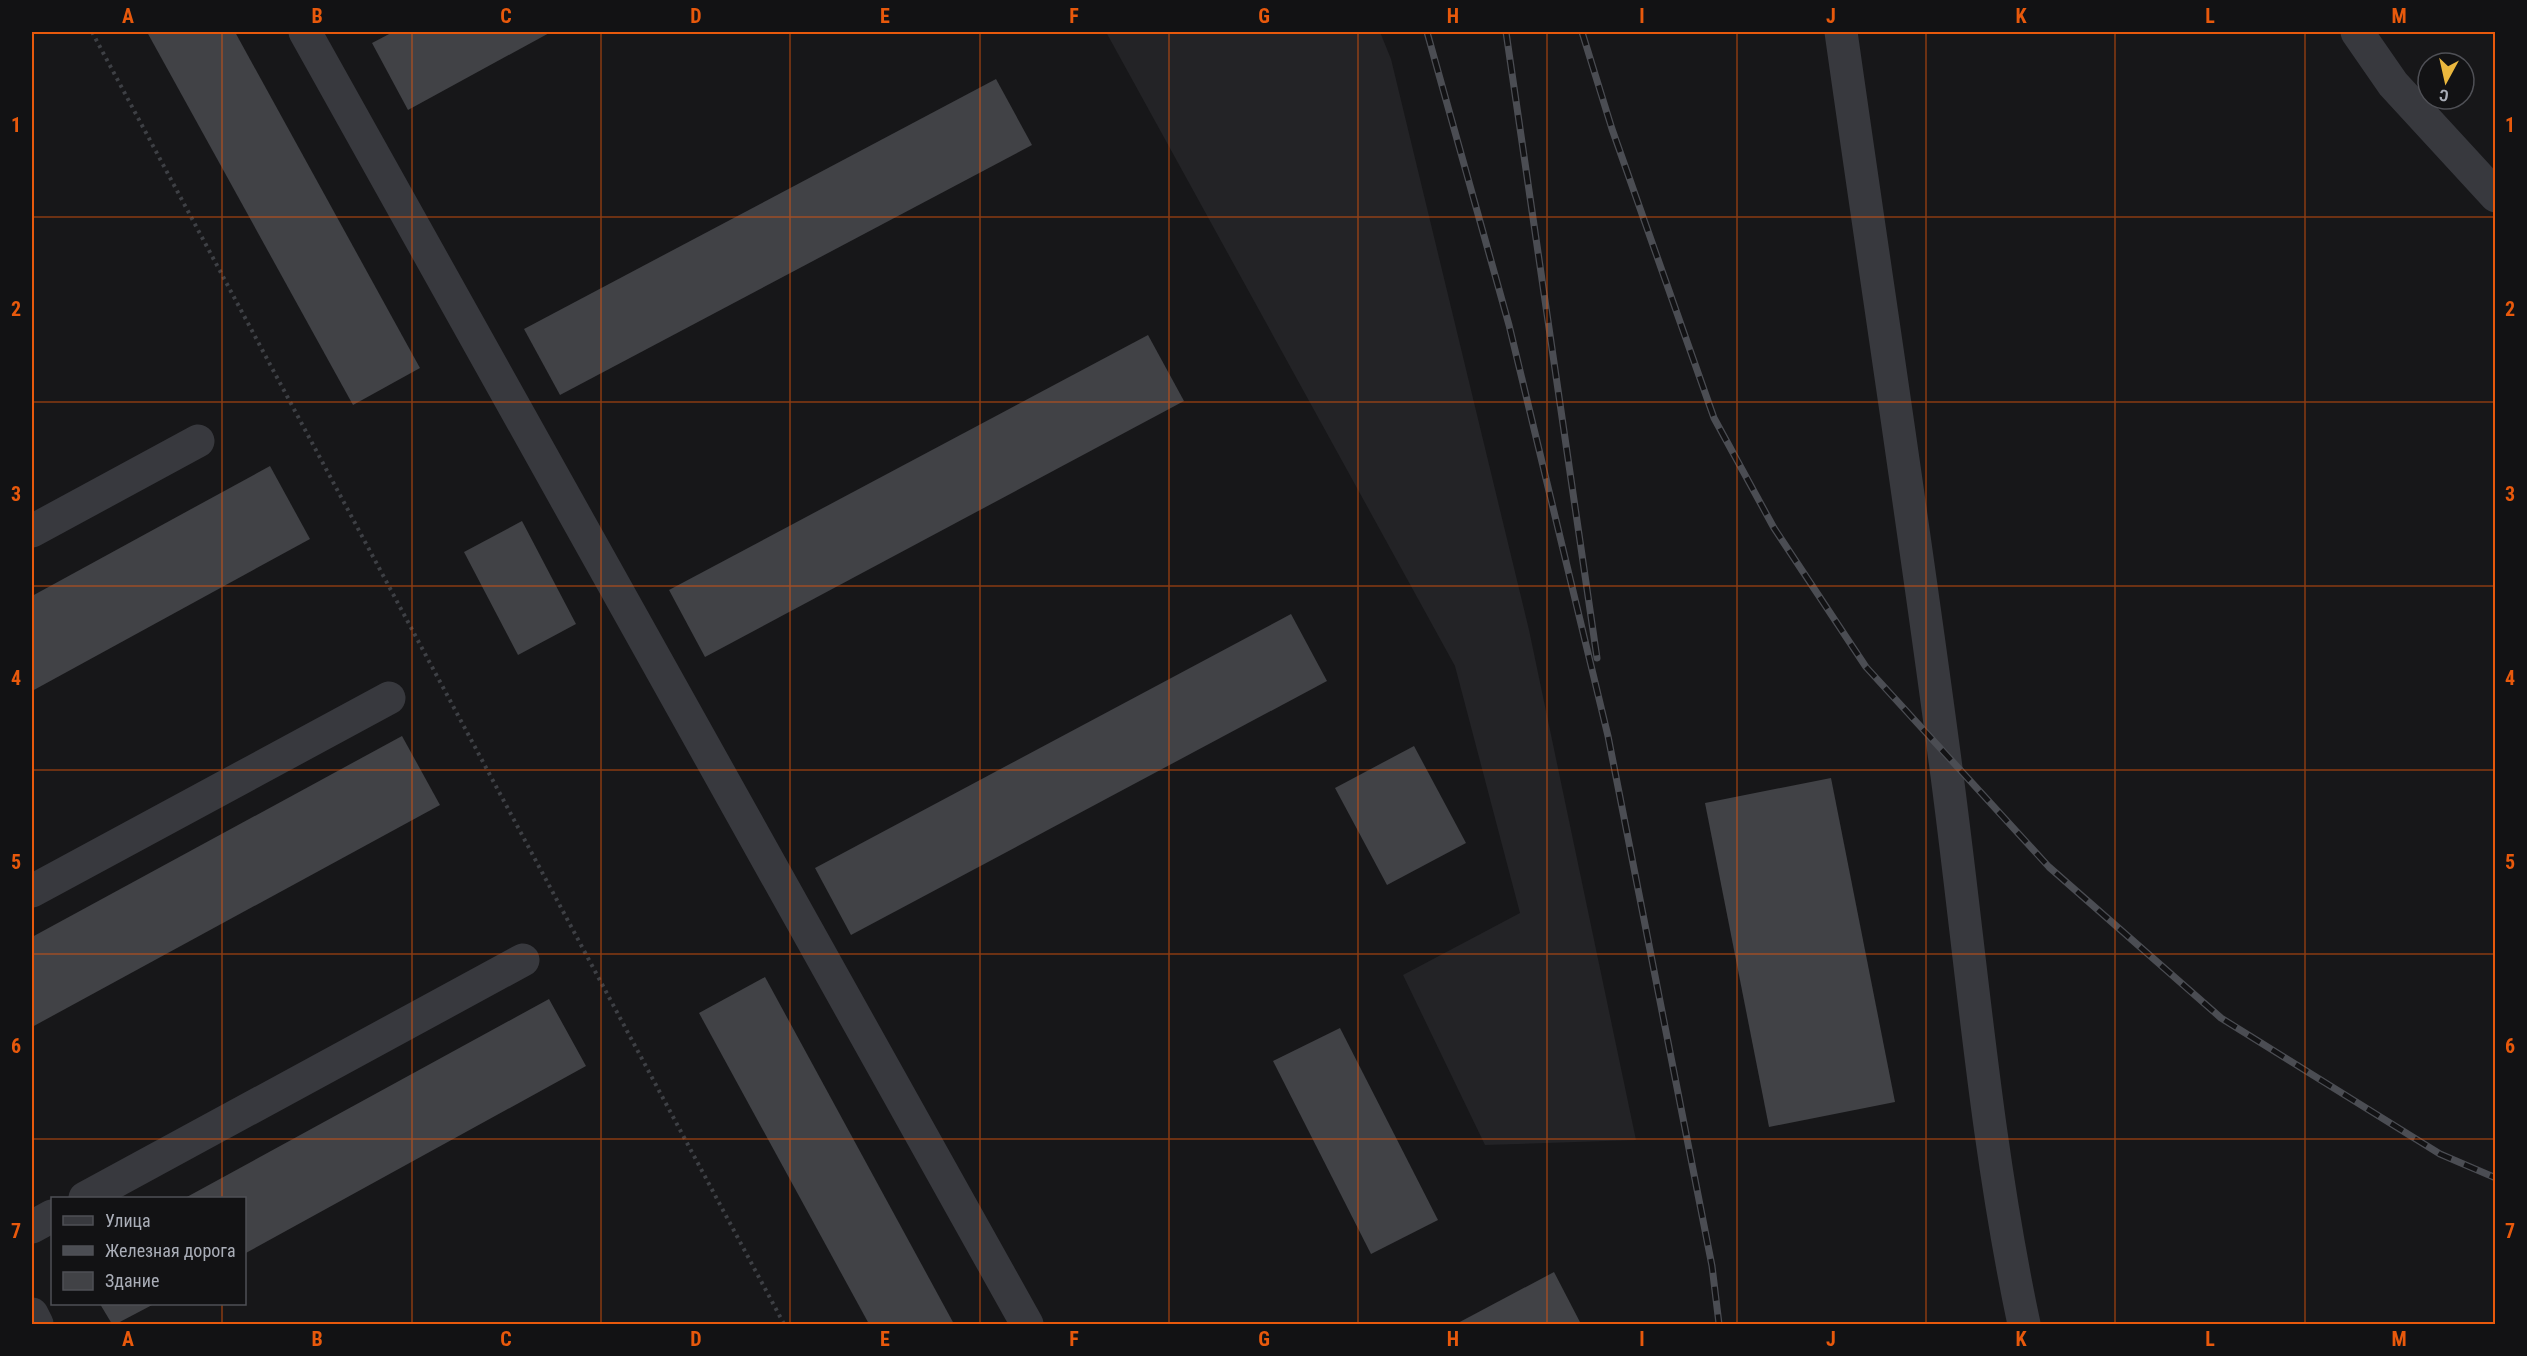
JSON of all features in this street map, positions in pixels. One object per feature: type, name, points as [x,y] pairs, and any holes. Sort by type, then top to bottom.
[{"type":"lane","points":[[305,32],[1027,1324]]},
{"type":"lane","points":[[1841,32],[1944,752],[1987,1097],[2012,1266],[2024,1324]]},
{"type":"lane","points":[[2357,32],[2392,84],[2496,196]]},
{"type":"lane","points":[[32,531],[198,441]]},
{"type":"lane","points":[[32,891],[389,698]]},
{"type":"lane","points":[[87,1197],[524,960]]},
{"type":"lane","points":[[32,1227],[51,1217]]},
{"type":"lane","points":[[32,1314],[37,1324]]},
{"type":"path","points":[[92,32],[784,1324]]},
{"type":"shaded area","points":[[1106,32],[1380,32],[1391,59],[1529,630],[1636,1140],[1485,1145],[1403,975],[1520,913],[1455,666]]},
{"type":"building","points":[[147,32],[235,32],[420,368],[353,405]]},
{"type":"building","points":[[393,32],[551,32],[408,110],[372,43]]},
{"type":"building","points":[[996,79],[1032,145],[560,395],[524,329]]},
{"type":"building","points":[[1148,335],[1184,401],[705,657],[669,590]]},
{"type":"building","points":[[270,466],[310,539],[32,691],[32,596]]},
{"type":"building","points":[[522,521],[576,624],[518,655],[464,552]]},
{"type":"building","points":[[1291,614],[1327,681],[851,935],[815,868]]},
{"type":"building","points":[[402,736],[440,805],[32,1027],[32,937]]},
{"type":"building","points":[[1414,746],[1466,843],[1387,885],[1335,788]]},
{"type":"building","points":[[1831,778],[1895,1102],[1769,1127],[1705,803]]},
{"type":"building","points":[[765,977],[954,1324],[869,1324],[699,1013]]},
{"type":"building","points":[[549,999],[586,1066],[246,1253],[246,1197],[187,1197]]},
{"type":"building","points":[[1340,1028],[1438,1220],[1371,1254],[1273,1061]]},
{"type":"building","points":[[1554,1272],[1581,1324],[1456,1324]]},
{"type":"building","points":[[101,1305],[152,1305],[116,1324],[112,1324]]},
{"type":"railway","points":[[1427,32],[1509,325],[1608,736],[1712,1266],[1719,1324]]},
{"type":"railway","points":[[1506,32],[1597,658]]},
{"type":"railway","points":[[1582,32],[1612,129],[1714,418],[1774,528],[1866,667],[2049,867],[2221,1018],[2440,1154],[2496,1178]]}]
